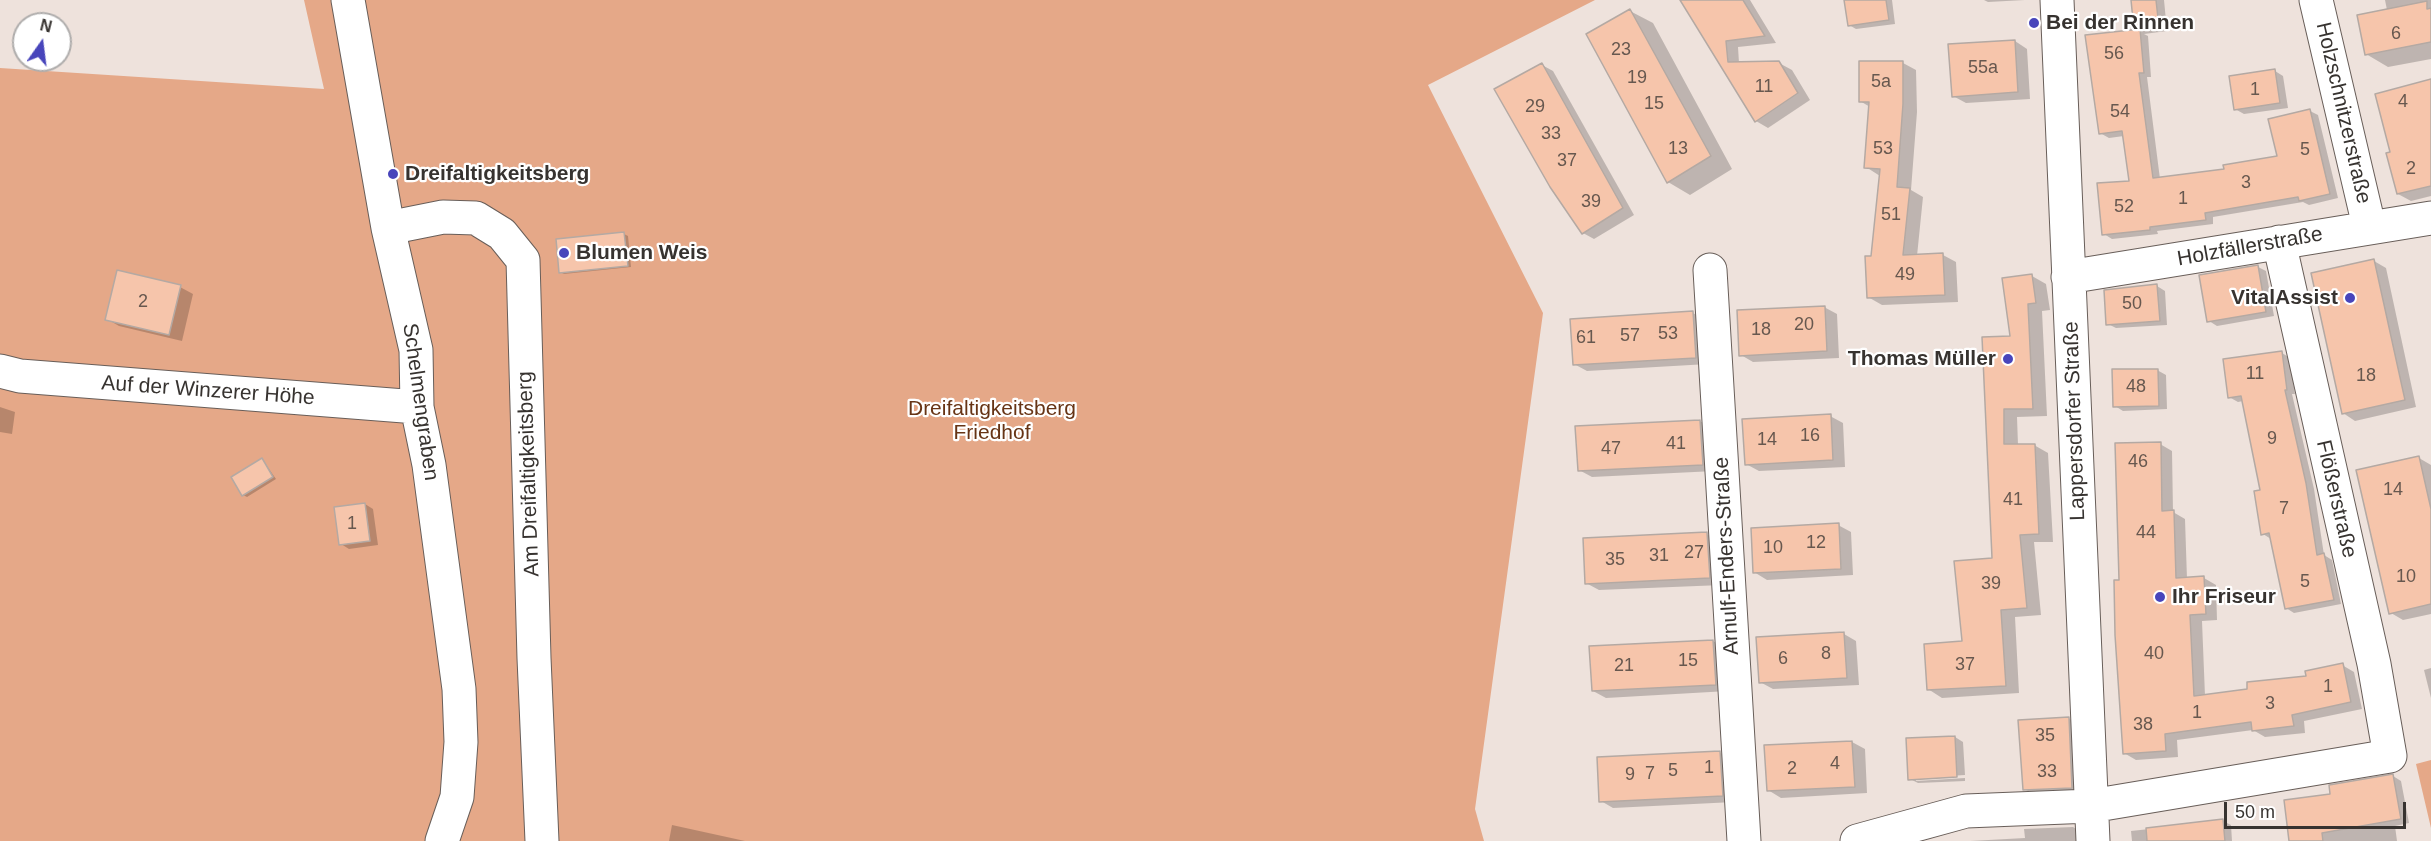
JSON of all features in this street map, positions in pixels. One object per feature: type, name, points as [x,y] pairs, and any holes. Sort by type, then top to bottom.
[{"type":"street","name":"Schelmengraben","points":[[348,0],[388,228],[416,350],[417,407],[429,465],[459,689],[461,742],[457,797],[442,841]]},
{"type":"street","name":"Lappersdorfer Straße","points":[[2057,0],[2093,841]]},
{"type":"street","name":"Holzschnitzerstraße","points":[[2316,0],[2369,226]]},
{"type":"street","name":"Am Dreifaltigkeitsberg","points":[[388,228],[443,217],[476,218],[502,234],[523,260],[534,658],[542,841]]},
{"type":"street","name":"Holzfällerstraße","points":[[2068,277],[2369,226],[2378,228],[2431,218]]},
{"type":"street","name":"Flößerstraße","points":[[2091,806],[2390,756],[2374,664],[2279,242]]},
{"type":"street","name":"Arnulf-Enders-Straße","points":[[1710,270],[1744,841]]},
{"type":"street","name":"Auf der Winzerer Höhe","points":[[0,371],[20,376],[417,407]]},
{"type":"street","points":[[1857,841],[1966,811],[2091,806]]},
{"type":"green space","name":"Dreifaltigkeitsberg Friedhof","points":[[304,0],[1595,0],[1428,85],[1543,313],[1475,809],[1484,841],[0,841],[0,68],[12,69],[12,72],[62,72],[324,89]]},
{"type":"green space","points":[[2431,760],[2431,828],[2416,764]]},
{"type":"building","points":[[1680,0],[1743,0],[1765,36],[1726,41],[1728,62],[1779,61],[1798,93],[1755,122]]},
{"type":"building","points":[[1844,0],[1886,0],[1889,20],[1848,26]]},
{"type":"building","points":[[2131,0],[2156,0],[2159,27],[2134,30]]},
{"type":"building","points":[[2427,1],[2427,9],[2431,8],[2431,42],[2365,55],[2357,15]]},
{"type":"building","points":[[1630,9],[1711,156],[1667,183],[1586,34]]},
{"type":"building","points":[[2140,29],[2144,73],[2139,73],[2153,178],[2224,169],[2223,165],[2277,156],[2268,119],[2310,109],[2330,194],[2299,201],[2298,197],[2205,213],[2206,220],[2150,227],[2150,230],[2102,235],[2097,183],[2129,181],[2122,131],[2099,134],[2085,35]]},
{"type":"building","points":[[2015,40],[2018,92],[1952,97],[1948,44]]},
{"type":"building","points":[[1859,61],[1903,61],[1903,104],[1897,187],[1910,188],[1903,255],[1943,253],[1945,295],[1867,298],[1865,256],[1871,256],[1880,169],[1864,168],[1869,102],[1859,102]]},
{"type":"building","points":[[1542,63],[1623,208],[1582,234],[1550,187],[1494,89]]},
{"type":"building","points":[[2275,69],[2280,103],[2234,110],[2229,76]]},
{"type":"building","points":[[2431,79],[2431,186],[2397,194],[2386,153],[2390,152],[2375,94]]},
{"type":"building","points":[[624,232],[628,266],[559,273],[556,239]]},
{"type":"building","points":[[2374,259],[2405,400],[2342,414],[2311,273]]},
{"type":"building","points":[[2258,265],[2266,312],[2207,322],[2199,275]]},
{"type":"building","points":[[117,270],[181,285],[169,335],[105,320]]},
{"type":"building","points":[[2032,274],[2036,303],[2028,304],[2033,409],[2004,409],[2004,444],[2035,444],[2039,534],[2020,535],[2027,608],[2001,610],[2006,686],[1927,690],[1924,644],[1962,641],[1954,561],[1992,558],[1982,337],[2010,336],[2002,278]]},
{"type":"building","points":[[2157,284],[2160,321],[2106,325],[2104,290]]},
{"type":"building","points":[[1825,306],[1827,351],[1739,356],[1737,310]]},
{"type":"building","points":[[1693,311],[1696,358],[1573,365],[1570,319]]},
{"type":"building","points":[[2282,351],[2287,390],[2285,390],[2306,483],[2317,555],[2324,553],[2334,600],[2285,609],[2269,533],[2261,535],[2254,491],[2260,490],[2241,396],[2228,398],[2223,359]]},
{"type":"building","points":[[2112,369],[2158,369],[2159,406],[2113,407]]},
{"type":"building","points":[[1831,414],[1833,460],[1745,465],[1742,419]]},
{"type":"building","points":[[1700,420],[1703,465],[1578,471],[1575,426]]},
{"type":"building","points":[[2161,442],[2162,511],[2174,510],[2176,578],[2204,576],[2206,614],[2190,615],[2194,696],[2247,689],[2247,682],[2306,676],[2305,671],[2343,663],[2351,702],[2292,715],[2294,726],[2252,731],[2251,722],[2165,734],[2166,751],[2123,754],[2115,635],[2114,580],[2119,580],[2115,443]]},
{"type":"building","points":[[2419,456],[2431,509],[2431,604],[2389,614],[2356,470]]},
{"type":"building","points":[[262,458],[273,477],[242,496],[231,477]]},
{"type":"building","points":[[365,503],[370,541],[339,545],[334,507]]},
{"type":"building","points":[[1839,523],[1841,569],[1753,573],[1751,528]]},
{"type":"building","points":[[1707,532],[1710,578],[1585,584],[1583,538]]},
{"type":"building","points":[[1844,632],[1847,678],[1759,683],[1756,637]]},
{"type":"building","points":[[1713,640],[1716,685],[1592,691],[1589,646]]},
{"type":"building","points":[[2069,717],[2072,788],[2023,790],[2018,720]]},
{"type":"building","points":[[1955,736],[1957,777],[1908,780],[1906,738]]},
{"type":"building","points":[[1852,741],[1855,787],[1767,791],[1764,745]]},
{"type":"building","points":[[1720,751],[1723,796],[1599,802],[1597,757]]},
{"type":"building","points":[[2393,774],[2401,819],[2322,833],[2323,841],[2289,841],[2284,800],[2330,794],[2329,785]]},
{"type":"building","points":[[2223,819],[2225,841],[2147,841],[2146,828]]},
{"type":"place","name":"Bei der Rinnen","points":[[2034,23]]},
{"type":"place","name":"Dreifaltigkeitsberg","points":[[393,174]]},
{"type":"place","name":"Blumen Weis","points":[[564,253]]},
{"type":"place","name":"VitalAssist","points":[[2350,298]]},
{"type":"place","name":"Thomas Müller","points":[[2008,359]]},
{"type":"place","name":"Ihr Friseur","points":[[2160,597]]}]
